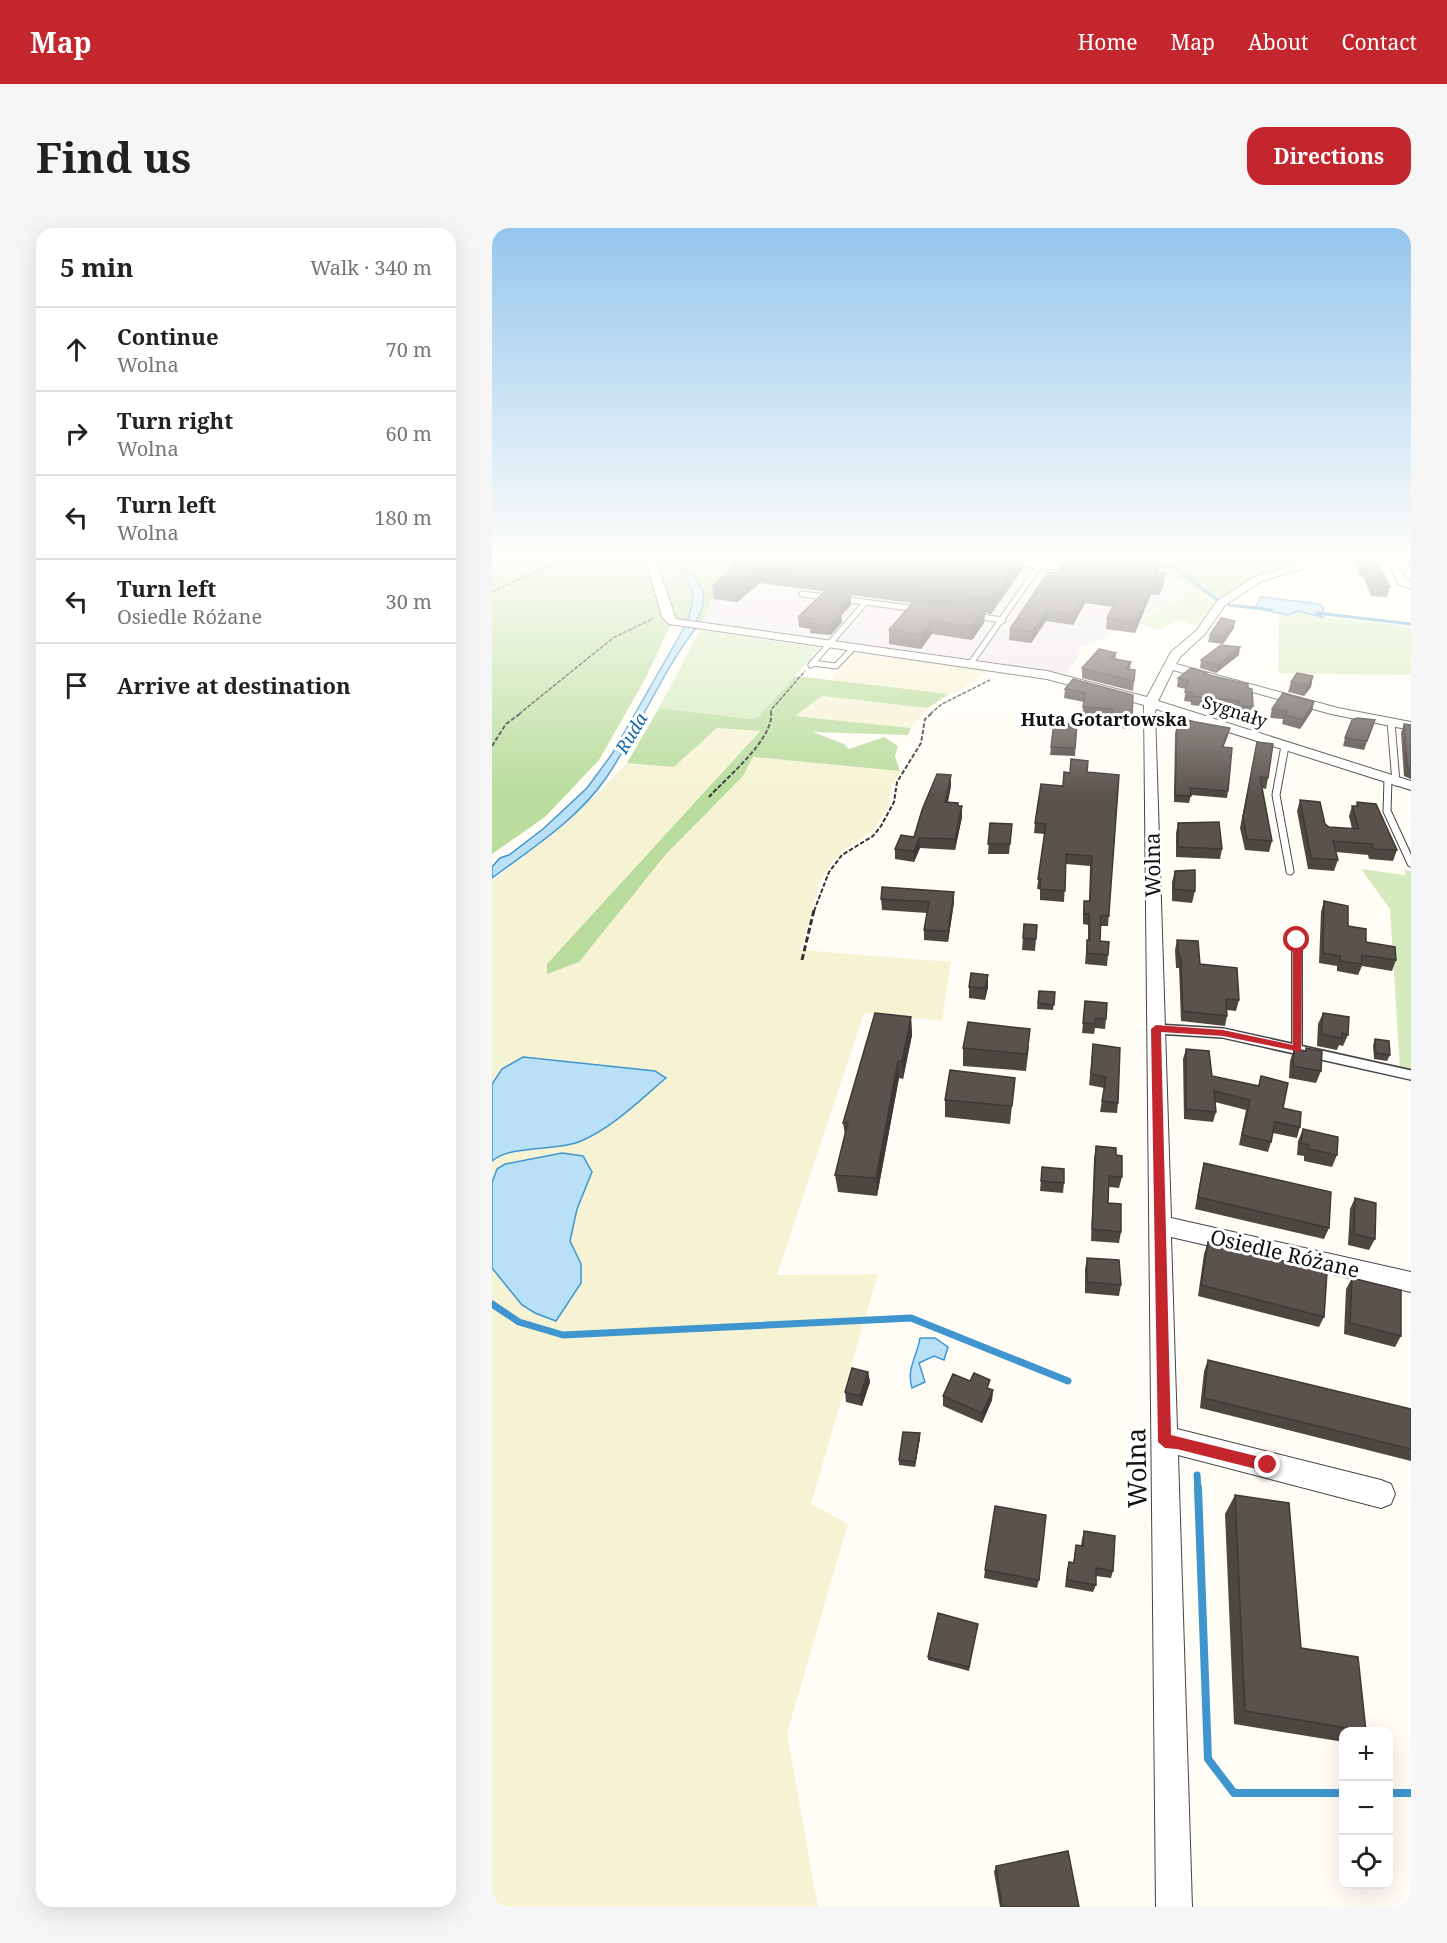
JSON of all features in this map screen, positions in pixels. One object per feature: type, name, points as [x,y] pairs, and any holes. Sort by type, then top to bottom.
[{"type":"street","name":"Sygnały","points":[[789,638],[1047,675],[1151,703],[1411,786]]},
{"type":"street","points":[[1151,703],[1175,655],[1194,638]]},
{"type":"street","points":[[1169,666],[1411,726]]},
{"type":"street","name":"Wolna","points":[[1151,703],[1149,712],[1174,1907]]},
{"type":"street","name":"Osiedle Różane","points":[[1160,1226],[1411,1282]]},
{"type":"street","points":[[1165,1442],[1177,1442],[1381,1494]]},
{"type":"lane","points":[[811,664],[834,638]]},
{"type":"lane","points":[[971,663],[989,638]]},
{"type":"lane","points":[[811,664],[836,666],[854,647]]},
{"type":"lane","points":[[1390,722],[1392,781],[1388,811],[1411,863]]},
{"type":"lane","name":"Sygnały","points":[[1286,746],[1276,795],[1290,871]]},
{"type":"lane","points":[[1297,940],[1297,1050]]},
{"type":"lane","points":[[1156,1029],[1223,1033],[1411,1075]]},
{"type":"path","points":[[492,746],[506,724],[613,638]]},
{"type":"path","points":[[710,797],[764,738],[772,720],[771,710],[811,664]]},
{"type":"path","points":[[802,960],[815,907],[829,872],[842,855],[873,836],[881,826],[894,802],[897,782],[921,743],[925,719],[930,712],[994,678],[1005,668]]},
{"type":"shaded area","points":[[816,638],[1103,638],[1079,646],[1080,653],[1066,674]]},
{"type":"shaded area","points":[[852,653],[989,670],[958,692],[949,694],[832,682],[833,676]]},
{"type":"shaded area","points":[[822,696],[928,708],[911,728],[795,716]]},
{"type":"shaded area","points":[[717,728],[760,730],[547,964],[547,973],[743,776],[753,757],[900,771],[891,788],[888,807],[873,830],[844,850],[831,863],[819,884],[801,950],[951,962],[942,1021],[864,1013],[777,1275],[878,1274],[811,1504],[848,1524],[787,1733],[818,1907],[492,1907],[492,882],[597,794],[627,763],[674,767]]},
{"type":"green space","points":[[492,638],[664,638],[644,681],[599,760],[545,817],[492,854]]},
{"type":"green space","points":[[696,638],[756,638],[820,648],[758,717],[751,719],[659,708]]},
{"type":"green space","points":[[1279,638],[1411,638],[1411,675],[1278,673]]},
{"type":"green space","points":[[795,676],[949,694],[928,708],[822,696],[795,716],[911,728],[908,735],[813,732],[844,744],[849,749],[884,737],[898,746],[895,756],[900,771],[753,757],[743,776],[666,854],[579,962],[547,974],[547,964],[760,731],[717,728],[674,767],[627,763],[659,708],[751,719],[758,717]]},
{"type":"green space","points":[[1361,869],[1405,875],[1404,870],[1411,871],[1411,1072],[1400,1069],[1390,909]]},
{"type":"water","name":"Ruda","points":[[678,638],[689,638],[671,664],[618,760],[595,793],[553,833],[492,878],[492,867],[500,858],[509,855],[543,829],[587,788],[612,754]]},
{"type":"water","points":[[523,1057],[655,1071],[666,1078],[615,1121],[581,1141],[511,1152],[492,1161],[492,1084],[502,1069]]},
{"type":"water","points":[[562,1153],[583,1156],[592,1172],[577,1209],[570,1241],[581,1264],[581,1283],[556,1321],[522,1305],[492,1268],[492,1183],[497,1169],[505,1164]]},
{"type":"water","points":[[920,1338],[935,1338],[948,1347],[944,1360],[934,1356],[919,1363],[925,1382],[912,1388],[910,1375]]},
{"type":"building","points":[[1221,645],[1240,647],[1218,665],[1201,660]]},
{"type":"building","points":[[1099,649],[1116,653],[1110,658],[1131,662],[1126,669],[1135,670],[1134,681],[1082,668]]},
{"type":"building","points":[[1191,668],[1207,673],[1205,674],[1248,684],[1248,688],[1252,689],[1253,707],[1239,706],[1239,701],[1192,696],[1193,693],[1185,692],[1188,680],[1178,678]]},
{"type":"building","points":[[1297,673],[1313,676],[1307,686],[1291,682]]},
{"type":"building","points":[[1073,679],[1133,695],[1132,719],[1112,718],[1113,709],[1083,707],[1085,693],[1065,689]]},
{"type":"building","points":[[1283,693],[1314,702],[1303,720],[1284,715],[1288,711],[1272,709]]},
{"type":"building","points":[[1357,718],[1375,720],[1367,741],[1345,738],[1352,720]]},
{"type":"building","points":[[1190,721],[1230,728],[1222,747],[1232,748],[1228,791],[1190,788],[1191,796],[1175,795],[1177,726],[1190,726]]},
{"type":"building","points":[[1054,723],[1077,724],[1075,748],[1051,747]]},
{"type":"building","points":[[1404,724],[1411,725],[1411,769],[1407,767]]},
{"type":"building","points":[[1257,742],[1273,744],[1268,778],[1260,777],[1272,841],[1247,839],[1243,817]]},
{"type":"building","points":[[1071,759],[1088,761],[1087,772],[1119,775],[1109,916],[1101,915],[1100,941],[1109,942],[1108,955],[1087,953],[1087,940],[1090,940],[1089,914],[1084,914],[1084,901],[1090,901],[1092,856],[1066,854],[1065,891],[1040,889],[1041,879],[1038,879],[1046,824],[1035,823],[1041,784],[1063,786],[1064,772],[1070,773]]},
{"type":"building","points":[[937,774],[951,775],[945,802],[958,803],[958,806],[962,806],[955,839],[919,838],[914,851],[895,849],[901,835],[914,837]]},
{"type":"building","points":[[1300,800],[1320,802],[1325,824],[1329,827],[1359,829],[1352,806],[1358,806],[1357,802],[1376,804],[1397,850],[1373,849],[1372,844],[1333,841],[1338,860],[1311,858]]},
{"type":"building","points":[[1219,822],[1222,849],[1178,847],[1178,823]]},
{"type":"building","points":[[990,823],[1012,824],[1010,844],[988,844]]},
{"type":"building","points":[[1195,870],[1195,891],[1174,889],[1175,871]]},
{"type":"building","points":[[882,887],[954,892],[948,931],[924,930],[929,902],[881,899]]},
{"type":"building","points":[[1324,901],[1348,906],[1348,926],[1366,929],[1366,942],[1395,947],[1396,960],[1362,955],[1362,964],[1340,961],[1340,956],[1323,953]]},
{"type":"building","points":[[1024,924],[1037,925],[1036,939],[1023,938]]},
{"type":"building","points":[[1177,940],[1198,941],[1200,964],[1237,968],[1239,1000],[1226,999],[1227,1016],[1183,1011],[1181,958],[1179,958]]},
{"type":"building","points":[[971,973],[988,975],[985,988],[969,987]]},
{"type":"building","points":[[1039,991],[1055,992],[1054,1005],[1038,1003]]},
{"type":"building","points":[[1085,1001],[1107,1003],[1106,1019],[1096,1018],[1095,1024],[1083,1023]]},
{"type":"building","points":[[875,1013],[911,1017],[902,1061],[898,1061],[876,1178],[835,1175],[848,1122],[843,1123]]},
{"type":"building","points":[[1323,1013],[1349,1017],[1348,1035],[1342,1033],[1342,1038],[1321,1034]]},
{"type":"building","points":[[968,1022],[1030,1029],[1027,1054],[963,1048]]},
{"type":"building","points":[[1375,1039],[1389,1041],[1390,1055],[1376,1053]]},
{"type":"building","points":[[1093,1044],[1120,1048],[1118,1103],[1102,1101],[1106,1077],[1091,1074]]},
{"type":"building","points":[[1306,1048],[1322,1051],[1321,1071],[1293,1066],[1294,1049],[1306,1051]]},
{"type":"building","points":[[1186,1049],[1209,1051],[1212,1076],[1259,1086],[1261,1076],[1288,1083],[1283,1108],[1301,1112],[1300,1127],[1275,1122],[1271,1142],[1242,1135],[1250,1100],[1214,1091],[1216,1112],[1186,1109]]},
{"type":"building","points":[[950,1070],[1015,1078],[1012,1106],[945,1100]]},
{"type":"building","points":[[1303,1129],[1338,1137],[1337,1155],[1308,1149],[1309,1145],[1301,1143]]},
{"type":"building","points":[[1096,1146],[1116,1148],[1116,1155],[1122,1156],[1122,1177],[1109,1176],[1108,1203],[1121,1204],[1121,1232],[1092,1229]]},
{"type":"building","points":[[1204,1163],[1331,1192],[1329,1228],[1198,1197]]},
{"type":"building","points":[[1042,1167],[1064,1169],[1064,1183],[1041,1181]]},
{"type":"building","points":[[1355,1198],[1376,1203],[1375,1239],[1354,1234]]},
{"type":"building","points":[[1208,1242],[1327,1272],[1324,1317],[1201,1285]]},
{"type":"building","points":[[1087,1258],[1119,1260],[1121,1285],[1087,1282]]},
{"type":"building","points":[[1352,1278],[1401,1290],[1401,1336],[1350,1323]]},
{"type":"building","points":[[1208,1360],[1411,1409],[1411,1449],[1204,1398]]},
{"type":"building","points":[[852,1368],[868,1372],[860,1396],[845,1392]]},
{"type":"building","points":[[974,1373],[990,1380],[987,1388],[993,1390],[982,1413],[943,1396],[953,1374],[970,1381]]},
{"type":"building","points":[[903,1432],[920,1433],[915,1462],[899,1460]]},
{"type":"building","points":[[1235,1495],[1289,1503],[1301,1648],[1358,1657],[1366,1727],[1342,1727],[1245,1711]]},
{"type":"building","points":[[995,1506],[1046,1515],[1039,1580],[985,1570]]},
{"type":"building","points":[[1084,1531],[1115,1536],[1113,1571],[1096,1568],[1096,1585],[1067,1580],[1069,1562],[1074,1563],[1076,1545],[1083,1546]]},
{"type":"building","points":[[938,1613],[978,1624],[969,1667],[928,1657]]},
{"type":"building","points":[[1068,1851],[1079,1907],[1002,1907],[996,1866]]},
{"type":"waterway","points":[[492,1304],[519,1322],[563,1335],[911,1318],[1068,1381]]},
{"type":"waterway","points":[[1197,1475],[1198,1490]]},
{"type":"waterway","points":[[1198,1488],[1208,1759],[1234,1793],[1339,1793]]},
{"type":"waterway","points":[[1393,1793],[1411,1793]]},
{"type":"district","name":"Huta Gotartowska","points":[[1104,719]]},
{"type":"route","points":[[1268,1465],[1177,1442],[1165,1442],[1156,1029],[1223,1033],[1297,1050],[1297,940]]}]
